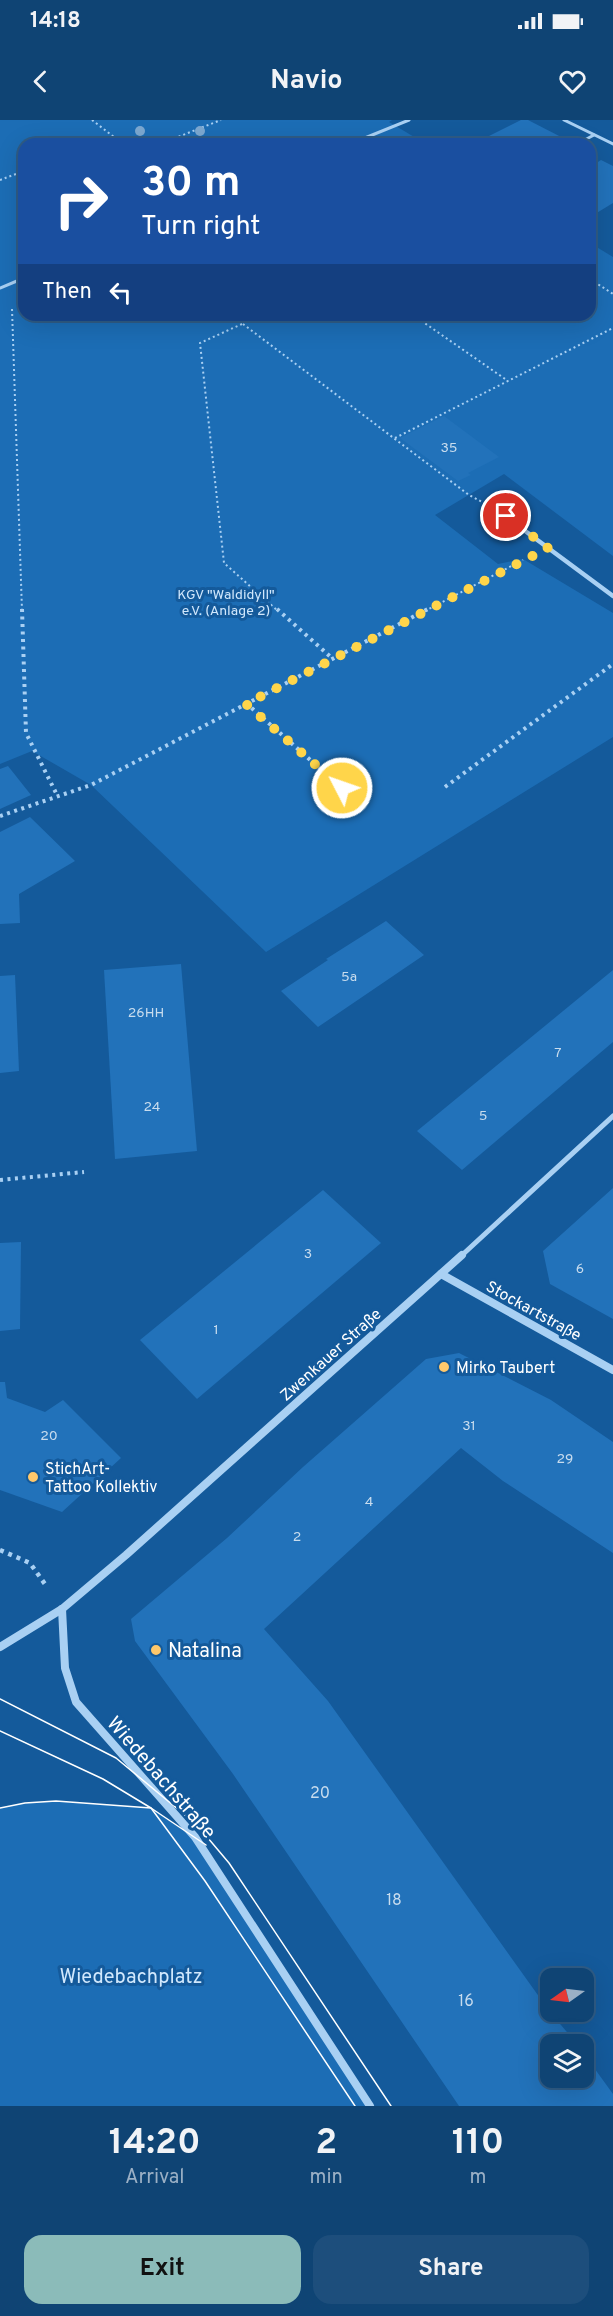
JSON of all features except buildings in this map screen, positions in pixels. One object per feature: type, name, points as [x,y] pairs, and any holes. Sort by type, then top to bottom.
[{"type":"street","points":[[506,516],[613,596]]},
{"type":"street","name":"Zwenkauer Straße","points":[[62,1609],[441,1274],[613,1116]]},
{"type":"street","name":"Stockartstraße","points":[[441,1274],[613,1370]]},
{"type":"street","points":[[0,1647],[62,1609]]},
{"type":"street","name":"Wiedebachstraße","points":[[62,1609],[65,1668],[76,1702],[195,1837],[370,2106]]},
{"type":"lane","points":[[365,138],[409,120]]},
{"type":"lane","points":[[564,120],[613,144]]},
{"type":"lane","points":[[589,138],[594,135]]},
{"type":"lane","points":[[0,288],[18,280]]},
{"type":"path","points":[[92,120],[115,137]]},
{"type":"path","points":[[175,138],[221,120]]},
{"type":"path","points":[[0,180],[18,173]]},
{"type":"path","points":[[11,283],[26,733],[57,795]]},
{"type":"path","points":[[596,283],[613,294]]},
{"type":"path","points":[[238,321],[469,495],[506,516]]},
{"type":"path","points":[[422,321],[508,381]]},
{"type":"path","points":[[242,324],[200,343],[224,563],[333,659]]},
{"type":"path","points":[[395,438],[613,328]]},
{"type":"path","points":[[0,816],[91,785],[548,548]]},
{"type":"path","points":[[445,787],[613,664]]},
{"type":"path","points":[[246,704],[342,788]]},
{"type":"path","points":[[0,1180],[84,1172]]},
{"type":"path","points":[[0,1550],[30,1563],[62,1609]]},
{"type":"green space","name":"KGV \"Waldidyll\" e.V. (Anlage 2)","points":[[0,120],[392,120],[389,122],[416,138],[18,138],[18,321],[596,321],[596,247],[613,257],[613,556],[504,474],[435,515],[498,564],[523,559],[613,613],[613,737],[266,952],[91,785],[32,751],[0,764]]},
{"type":"green space","name":"Wiedebachplatz","points":[[56,1801],[151,1808],[195,1837],[370,2106],[0,2106],[0,1808],[25,1803]]},
{"type":"tram line","points":[[0,1699],[116,1758],[197,1825],[229,1863],[391,2106]]},
{"type":"tram line","points":[[0,1731],[103,1779],[151,1808]]},
{"type":"tram line","points":[[0,1808],[25,1803],[56,1801],[151,1808]]},
{"type":"tram line","points":[[151,1808],[206,1845]]},
{"type":"tram line","points":[[151,1808],[205,1881],[355,2106]]},
{"type":"place","name":"Mirko Taubert","points":[[444,1367]]},
{"type":"place","name":"StichArt- Tattoo Kollektiv","points":[[33,1477]]},
{"type":"place","name":"Natalina","points":[[156,1650]]},
{"type":"route","points":[[342,788],[246,704],[548,548],[506,516]]}]
